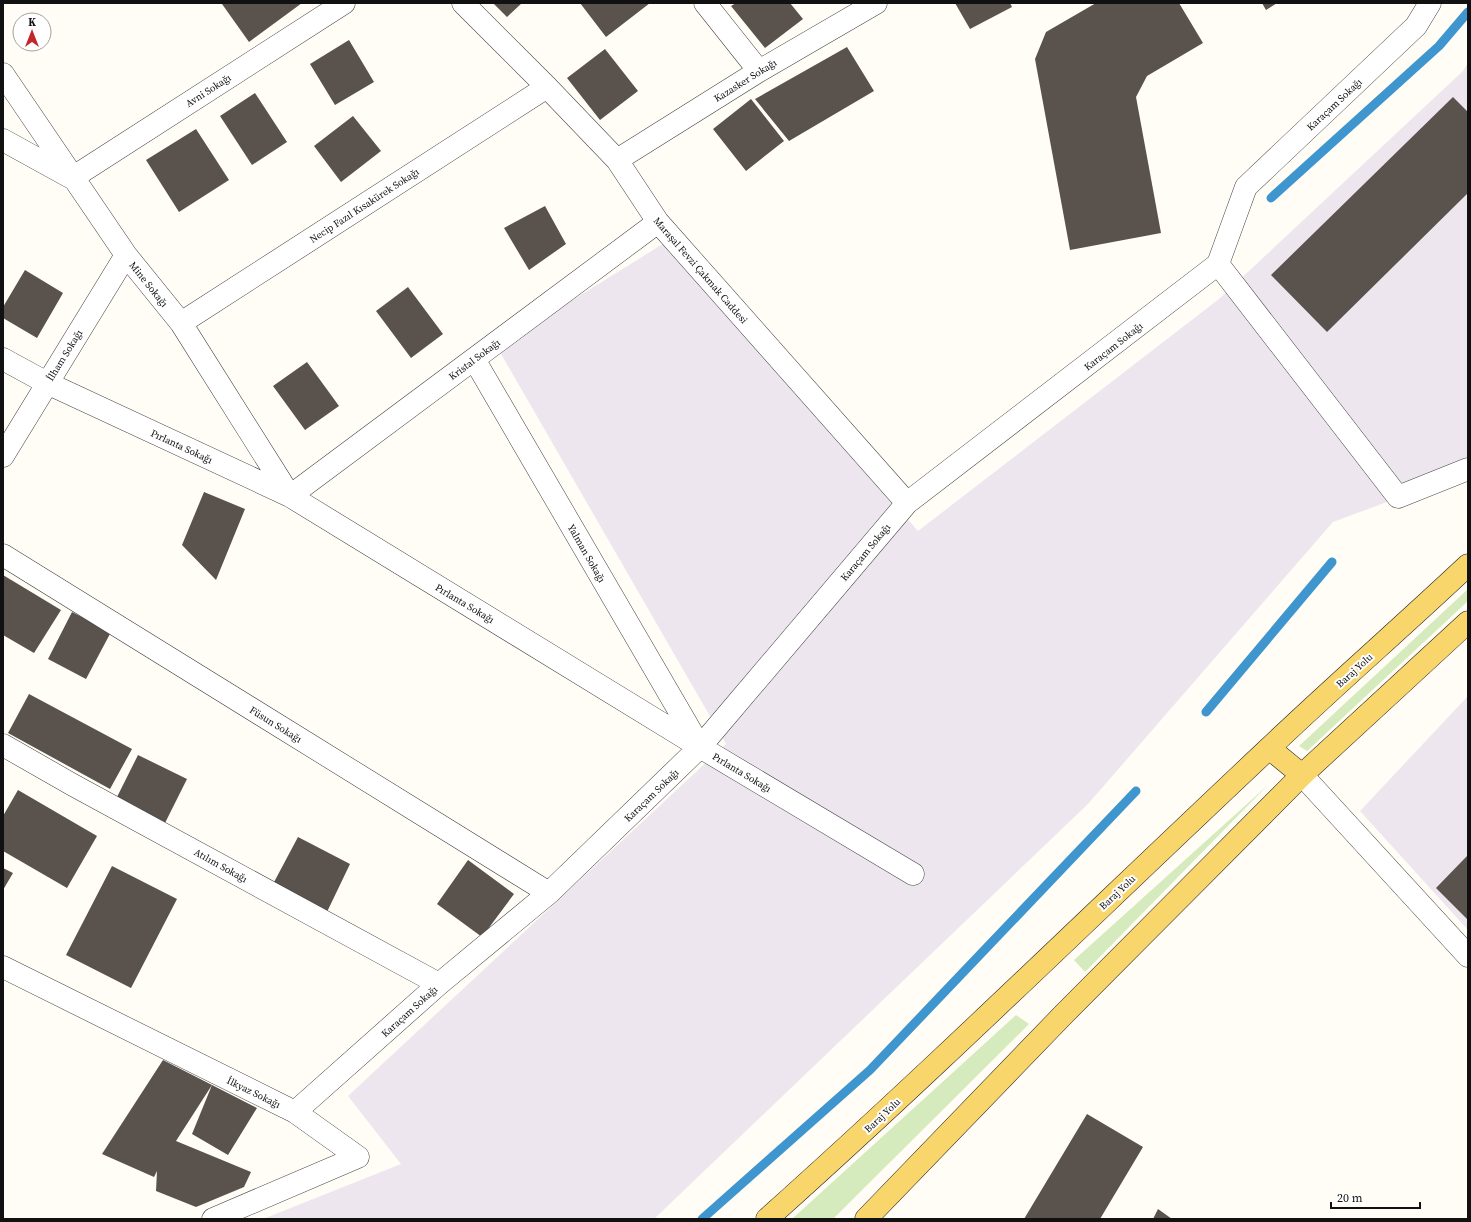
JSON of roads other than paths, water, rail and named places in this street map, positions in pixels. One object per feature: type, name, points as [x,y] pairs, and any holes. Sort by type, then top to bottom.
[{"type":"main road","name":"Baraj Yolu","points":[[767,1219],[864,1132],[1269,748],[1468,565]]},
{"type":"main road","points":[[866,1219],[1063,1015],[1302,775],[1468,622]]},
{"type":"main road","points":[[1269,748],[1302,775]]},
{"type":"street","name":"Avni Sokağı","points":[[72,178],[344,3]]},
{"type":"street","name":"Maraşal Fevzi Çakmak Caddesi","points":[[463,3],[617,160],[658,222],[907,503]]},
{"type":"street","points":[[705,3],[759,71]]},
{"type":"street","name":"Kazasker Sokağı","points":[[617,160],[759,71],[876,3]]},
{"type":"street","name":"Karaçam Sokağı","points":[[295,1112],[439,984],[549,893],[700,747],[907,503],[1218,264],[1246,187],[1416,26],[1430,3]]},
{"type":"street","name":"Mine Sokağı","points":[[3,74],[72,178],[126,255],[180,323],[290,496]]},
{"type":"street","name":"Necip Fazıl Kısakürek Sokağı","points":[[180,323],[547,87]]},
{"type":"street","points":[[3,140],[72,178]]},
{"type":"street","name":"Kristal Sokağı","points":[[290,496],[658,222]]},
{"type":"street","name":"İlham Sokağı","points":[[3,456],[126,255]]},
{"type":"street","points":[[1218,264],[1398,497],[1468,470]]},
{"type":"street","name":"Pırlanta Sokağı","points":[[3,359],[47,383],[290,496],[700,747],[913,874]]},
{"type":"street","name":"Yalman Sokağı","points":[[474,359],[700,747]]},
{"type":"street","name":"Füsun Sokağı","points":[[3,554],[549,893]]},
{"type":"street","name":"Atılım Sokağı","points":[[3,745],[73,785],[439,984]]},
{"type":"street","points":[[1302,775],[1468,956]]},
{"type":"street","name":"İlkyaz Sokağı","points":[[3,967],[295,1112],[358,1158],[213,1219]]},
{"type":"waterway","points":[[1271,198],[1439,46],[1468,12]]},
{"type":"waterway","points":[[1206,712],[1332,562]]},
{"type":"waterway","points":[[702,1219],[870,1070],[1136,791]]}]
